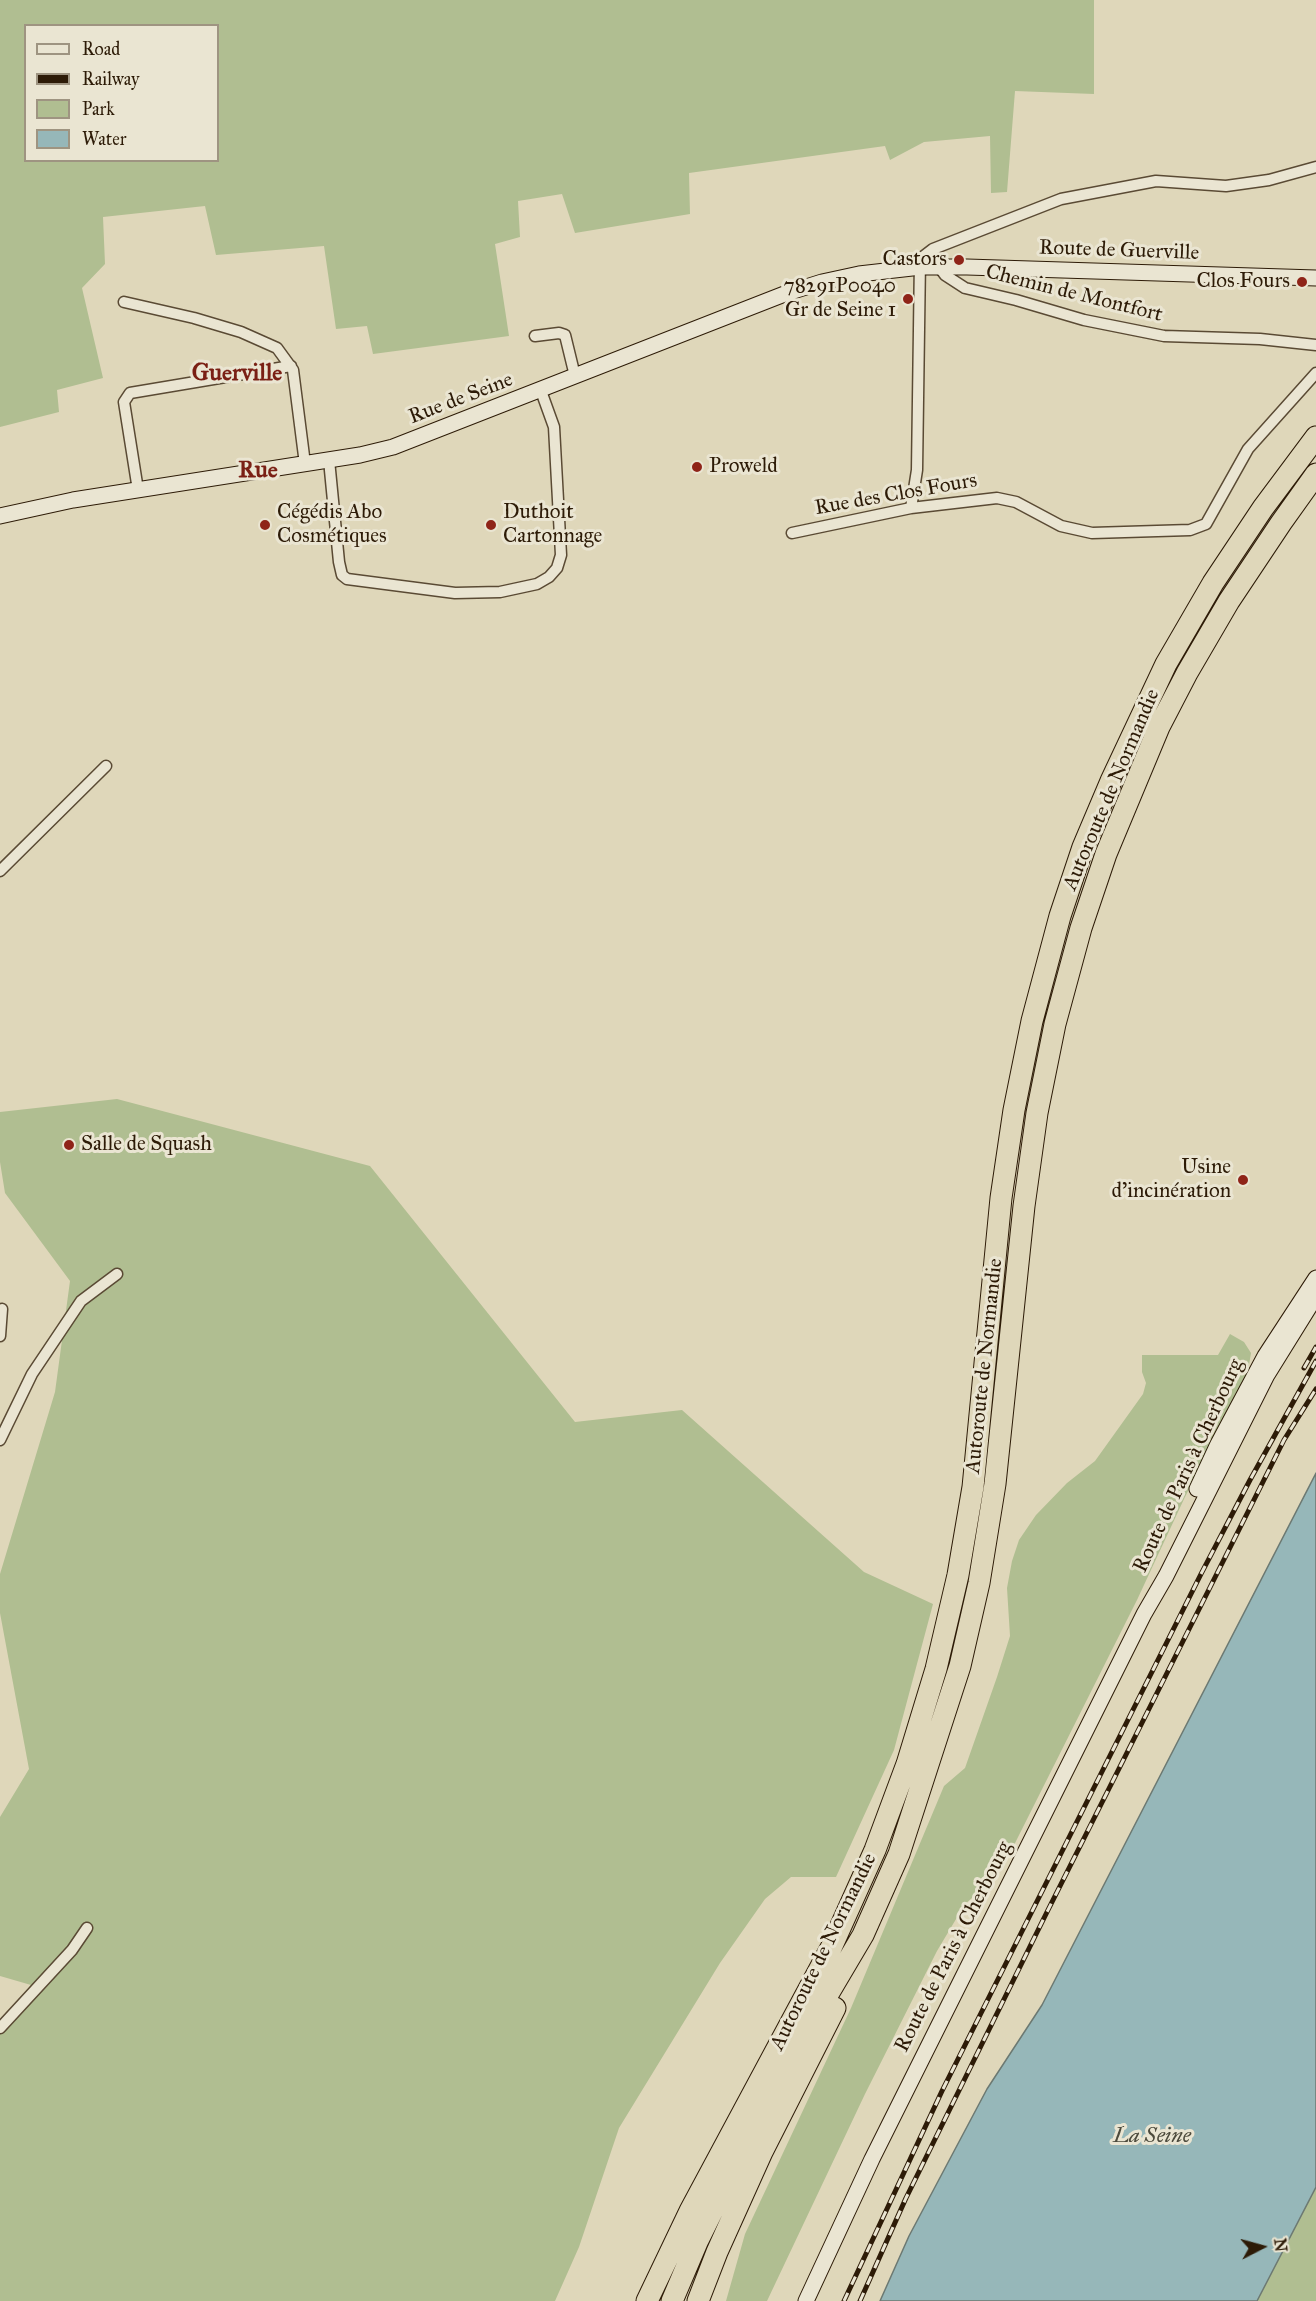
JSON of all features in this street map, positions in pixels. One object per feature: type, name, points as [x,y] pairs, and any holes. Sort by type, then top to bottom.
[{"type":"highway","name":"Autoroute de Normandie","points":[[647,2301],[690,2211],[836,1937],[875,1850],[907,1764],[936,1669],[958,1575],[973,1487],[1001,1198],[1014,1110],[1032,1021],[1083,847],[1116,770],[1167,664],[1213,583],[1263,508],[1316,437]]},
{"type":"highway","name":"Autoroute de Normandie","points":[[672,2301],[698,2240],[778,2081],[862,1935],[900,1854],[960,1666],[979,1583],[995,1484],[1024,1206],[1037,1113],[1056,1024],[1106,854],[1159,727],[1187,673],[1229,602],[1316,474]]},
{"type":"highway","points":[[698,2301],[717,2252],[762,2152],[850,1978],[862,1935]]},
{"type":"main road","name":"Route de Guerville","points":[[921,267],[1316,278]]},
{"type":"main road","name":"Rue de Seine","points":[[0,516],[62,502],[305,464],[393,447],[777,297],[822,282],[868,273],[921,267]]},
{"type":"main road","name":"Route de Paris à Cherbourg","points":[[1144,1614],[1218,1444],[1265,1356],[1316,1278]]},
{"type":"main road","name":"Route de Paris à Cherbourg","points":[[807,2301],[893,2116],[1144,1614],[1166,1576],[1267,1375],[1316,1296]]},
{"type":"street","points":[[911,508],[917,470],[920,259],[933,249],[1061,200],[1155,181],[1226,186],[1269,180],[1316,167]]},
{"type":"street","name":"Chemin de Montfort","points":[[939,267],[945,275],[965,288],[1096,322],[1164,336],[1260,339],[1316,345]]},
{"type":"street","points":[[124,302],[194,318],[241,332],[277,348],[291,366],[295,381],[305,464]]},
{"type":"street","points":[[535,336],[559,333],[565,335],[575,376]]},
{"type":"street","points":[[138,490],[124,402],[130,393],[291,366]]},
{"type":"street","name":"Rue des Clos Fours","points":[[792,533],[911,508],[997,498],[1016,502],[1061,526],[1092,533],[1190,530],[1206,524],[1248,449],[1316,373]]},
{"type":"street","points":[[329,460],[339,562],[342,575],[347,579],[455,593],[500,592],[537,584],[549,578],[557,568],[561,555],[554,427],[541,391]]},
{"type":"street","points":[[0,871],[106,766]]},
{"type":"street","points":[[0,1440],[32,1374],[81,1301],[117,1274]]},
{"type":"street","points":[[0,1336],[2,1309]]},
{"type":"street","points":[[0,2028],[72,1950],[87,1928]]},
{"type":"green space","points":[[0,0],[1094,0],[1094,94],[1015,91],[1007,192],[991,193],[990,136],[924,142],[890,160],[885,146],[689,173],[690,214],[575,233],[562,194],[518,201],[520,237],[495,244],[509,336],[373,354],[367,326],[336,329],[324,246],[216,255],[205,206],[103,217],[105,264],[82,288],[103,378],[57,390],[59,412],[0,427]]},
{"type":"green space","points":[[117,1099],[370,1166],[575,1422],[682,1410],[864,1572],[933,1604],[894,1750],[836,1877],[791,1877],[765,1899],[720,1963],[619,2128],[579,2247],[555,2301],[0,2301],[0,2023],[31,1985],[0,1976],[0,1817],[29,1769],[0,1613],[0,1574],[55,1392],[70,1281],[5,1193],[0,1162],[0,1112]]},
{"type":"green space","points":[[1230,1334],[1244,1342],[1251,1353],[1248,1371],[1137,1600],[1005,1863],[994,1879],[965,1904],[937,1951],[865,2094],[767,2301],[726,2301],[745,2234],[851,2008],[944,1786],[965,1768],[1010,1636],[1007,1588],[1019,1540],[1036,1515],[1067,1483],[1095,1461],[1143,1394],[1146,1383],[1142,1372],[1142,1355],[1218,1355]]},
{"type":"green space","points":[[1316,2187],[1316,2301],[1257,2301]]},
{"type":"water","name":"La Seine","points":[[1316,1473],[1316,2187],[1257,2301],[880,2301],[909,2236],[987,2089],[1042,2005]]},
{"type":"railway","points":[[1304,1368],[1316,1347]]},
{"type":"railway","points":[[844,2301],[942,2091],[1201,1574],[1316,1361]]},
{"type":"railway","points":[[860,2301],[906,2198],[1047,1912],[1284,1440],[1316,1389]]},
{"type":"place","name":"Castors","points":[[959,260]]},
{"type":"place","name":"Clos Fours","points":[[1302,282]]},
{"type":"place","name":"78291P0040 Gr de Seine 1","points":[[908,299]]},
{"type":"place","name":"Proweld","points":[[697,467]]},
{"type":"place","name":"Cégédis Abo Cosmétiques","points":[[265,525]]},
{"type":"place","name":"Duthoit Cartonnage","points":[[491,525]]},
{"type":"place","name":"Salle de Squash","points":[[69,1145]]},
{"type":"place","name":"Usine d'incinération","points":[[1243,1180]]},
{"type":"district","name":"Guerville","points":[[237,374]]},
{"type":"district","name":"Rue","points":[[258,471]]}]
